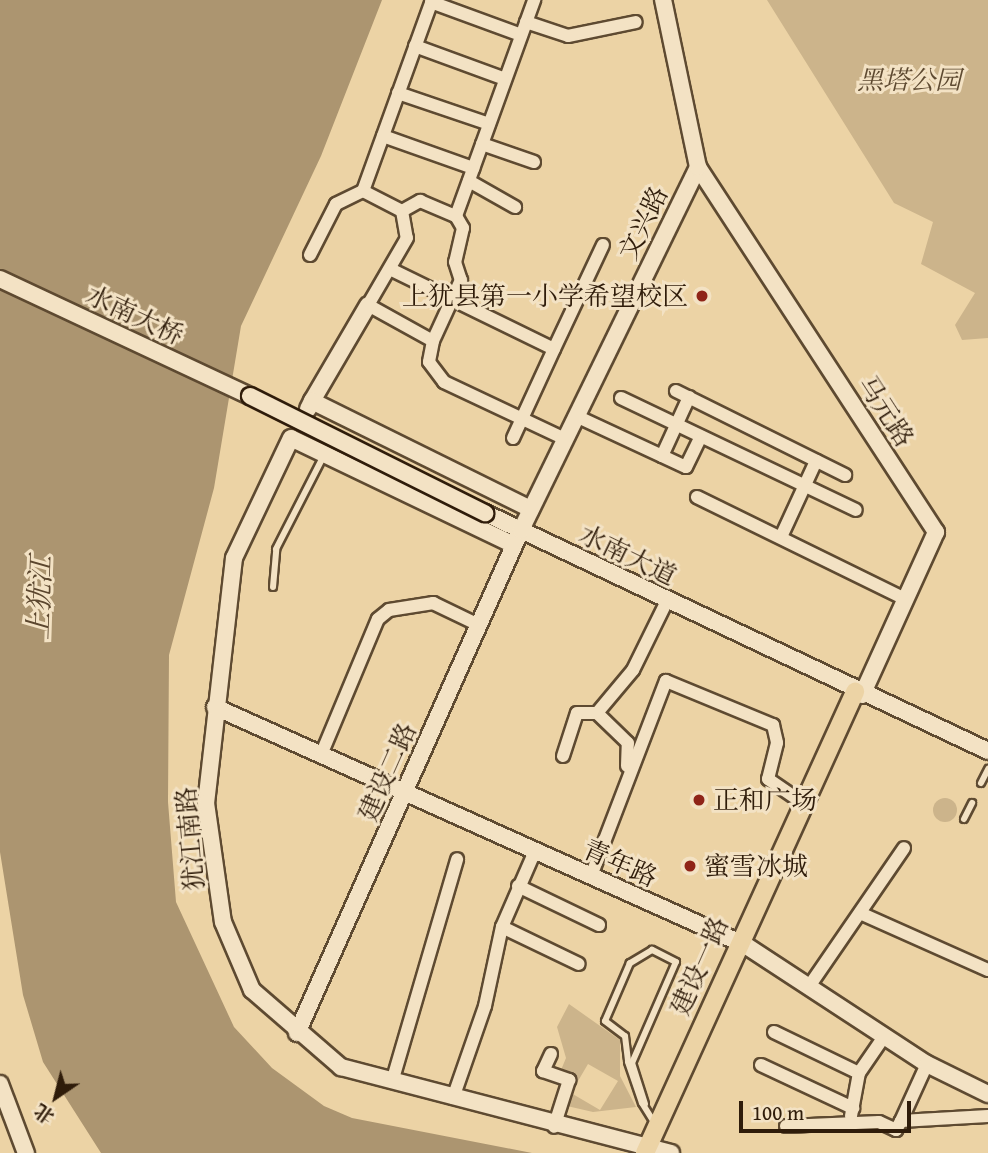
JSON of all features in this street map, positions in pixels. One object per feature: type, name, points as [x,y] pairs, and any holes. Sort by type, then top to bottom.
[{"type":"main road","name":"建设一路","points":[[654,1151],[656,1125],[742,944],[803,803],[861,695]]},
{"type":"main road","points":[[654,1151],[742,944],[861,695]]},
{"type":"street","points":[[456,216],[534,0]]},
{"type":"street","name":"文兴路","points":[[517,538],[698,166],[663,0]]},
{"type":"street","points":[[310,255],[336,204],[363,191],[431,1],[521,35]]},
{"type":"street","points":[[526,22],[568,36],[636,22]]},
{"type":"street","points":[[415,46],[505,79]]},
{"type":"street","points":[[398,93],[489,124]]},
{"type":"street","points":[[383,136],[471,175],[515,207]]},
{"type":"street","points":[[482,145],[534,162]]},
{"type":"street","name":"马元路","points":[[698,166],[936,531],[861,695]]},
{"type":"street","points":[[363,191],[402,211]]},
{"type":"street","points":[[402,211],[420,201],[456,216],[463,228],[455,262],[461,281],[433,341],[429,362],[439,377],[565,439]]},
{"type":"street","points":[[402,211],[407,238],[310,405],[531,509]]},
{"type":"street","points":[[513,438],[603,245]]},
{"type":"street","points":[[390,269],[554,349]]},
{"type":"street","name":"水南大桥","points":[[0,279],[250,396]]},
{"type":"street","points":[[368,305],[433,341]]},
{"type":"street","points":[[676,391],[845,475]]},
{"type":"street","name":"水南大道","points":[[250,396],[485,513],[517,538],[667,601],[861,695],[988,751]]},
{"type":"street","points":[[662,456],[689,397]]},
{"type":"street","points":[[621,398],[856,510]]},
{"type":"street","points":[[576,416],[686,467],[701,436]]},
{"type":"street","name":"犹江南路","points":[[517,538],[324,454],[292,437],[234,558],[206,803],[223,922],[252,990],[297,1033],[341,1067],[554,1127],[654,1151]]},
{"type":"street","points":[[781,537],[816,461]]},
{"type":"street","points":[[696,498],[905,599]]},
{"type":"street","name":"建设二路","points":[[297,1033],[517,538]]},
{"type":"street","points":[[597,713],[633,670],[667,601]]},
{"type":"street","points":[[321,755],[378,619],[389,610],[433,603],[479,625]]},
{"type":"street","points":[[591,876],[666,681],[675,680],[773,725],[777,743],[768,779],[803,803]]},
{"type":"street","name":"青年路","points":[[215,707],[742,944],[810,985],[927,1064],[988,1094]]},
{"type":"street","points":[[563,756],[577,713],[597,713],[628,743],[616,811]]},
{"type":"street","points":[[810,985],[904,848]]},
{"type":"street","points":[[453,1098],[485,1006],[502,928],[535,851]]},
{"type":"street","points":[[392,1082],[457,859]]},
{"type":"street","points":[[519,887],[598,925]]},
{"type":"street","points":[[860,913],[988,970]]},
{"type":"street","points":[[502,928],[579,964]]},
{"type":"street","points":[[774,1032],[859,1073]]},
{"type":"street","points":[[850,1123],[859,1073],[885,1035]]},
{"type":"street","points":[[551,1054],[544,1070],[569,1080],[554,1127]]},
{"type":"street","points":[[786,1126],[879,1122],[896,1130],[927,1064]]},
{"type":"street","points":[[761,1065],[853,1108]]},
{"type":"street","points":[[0,1084],[26,1153]]},
{"type":"street","points":[[901,1121],[988,1116]]},
{"type":"lane","points":[[273,587],[276,549],[324,454]]},
{"type":"lane","points":[[981,783],[988,769]]},
{"type":"lane","points":[[964,819],[972,803]]},
{"type":"lane","points":[[645,1104],[625,1036],[605,1019],[630,963],[652,950],[676,962],[641,1035],[632,1063],[645,1104],[656,1125]]},
{"type":"lane","points":[[625,1036],[641,1035]]},
{"type":"green space","name":"黑塔公园","points":[[767,0],[988,0],[988,338],[962,340],[955,325],[975,293],[921,264],[933,222],[894,203]]},
{"type":"green space","points":[[945,798],[956,805],[957,810],[950,821],[945,822],[934,815],[933,810],[940,799]]},
{"type":"green space","points":[[569,1004],[620,1040],[620,1076],[636,1107],[593,1112],[567,1106],[573,1077],[561,1070],[566,1058],[557,1027]],"holes":[[[588,1064],[618,1081],[600,1110],[571,1093]]]},
{"type":"water","name":"上犹江","points":[[0,0],[382,0],[321,156],[241,326],[214,488],[169,655],[168,802],[176,902],[234,1027],[272,1068],[324,1106],[352,1118],[532,1153],[101,1153],[43,1062],[23,995],[0,852]]},
{"type":"place","name":"上犹县第一小学希望校区","points":[[702,296]]},
{"type":"place","name":"正和广场","points":[[699,800]]},
{"type":"place","name":"蜜雪冰城","points":[[690,866]]}]
